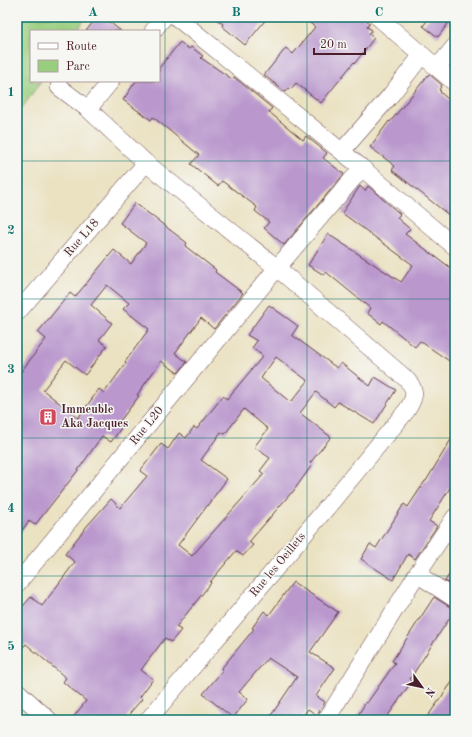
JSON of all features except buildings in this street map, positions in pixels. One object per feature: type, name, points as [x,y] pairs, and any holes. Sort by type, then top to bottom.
[{"type":"street","points":[[154,30],[164,17]]},
{"type":"street","points":[[176,17],[342,151],[455,247]]},
{"type":"street","points":[[378,17],[455,82]]},
{"type":"street","points":[[437,68],[455,46]]},
{"type":"street","points":[[342,151],[390,96],[422,55]]},
{"type":"street","points":[[88,109],[110,82]]},
{"type":"street","points":[[59,87],[88,109],[146,163],[277,268]]},
{"type":"street","name":"Rue L18","points":[[17,313],[146,163]]},
{"type":"street","name":"Rue L20","points":[[17,584],[277,268],[362,168]]},
{"type":"street","name":"Rue les Oeillets","points":[[148,720],[324,511],[407,410],[414,399],[410,382],[277,268]]},
{"type":"street","points":[[326,720],[417,574],[455,518]]},
{"type":"street","points":[[417,574],[455,599]]},
{"type":"street","points":[[17,691],[49,720]]},
{"type":"green space","points":[[17,17],[86,17],[77,30],[30,30],[30,82],[40,82],[17,115]]},
{"type":"place","name":"Immeuble Aka Jacques","points":[[48,417]]}]
